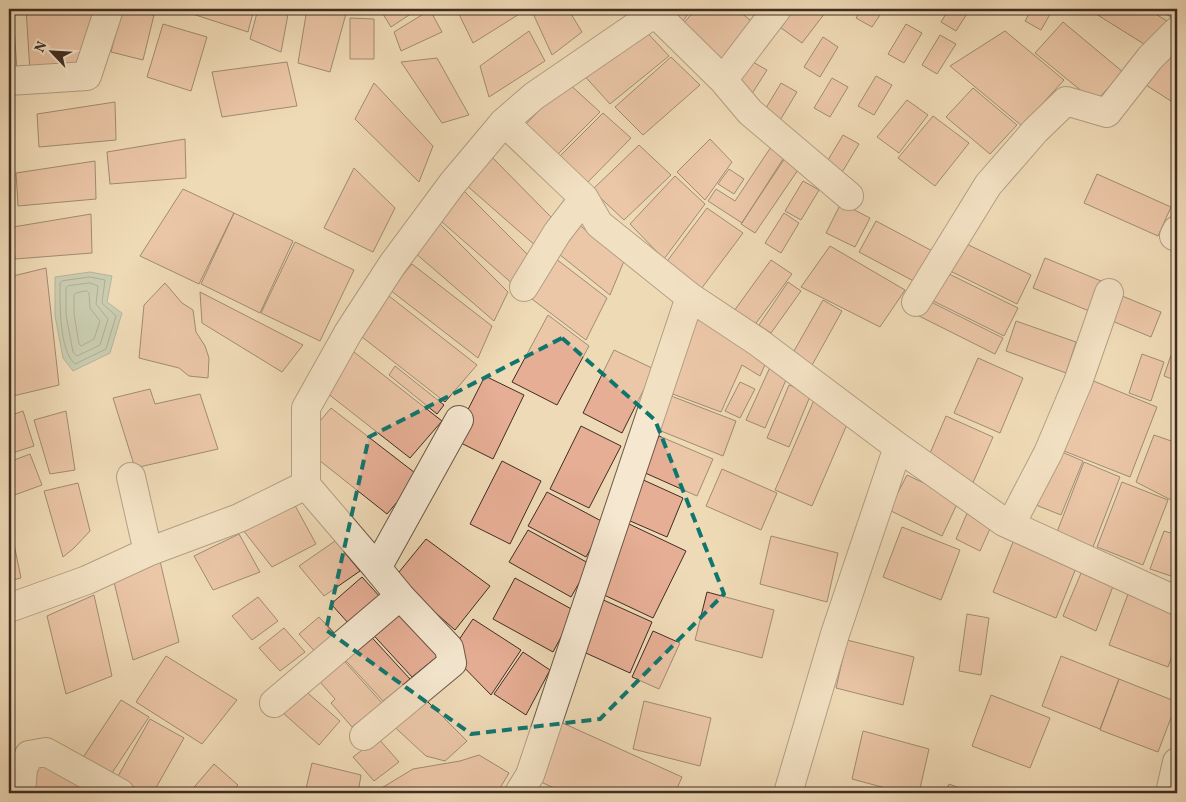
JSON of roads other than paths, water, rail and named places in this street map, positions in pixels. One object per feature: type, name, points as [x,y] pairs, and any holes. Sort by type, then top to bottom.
[{"type":"street","points":[[9,81],[87,76],[109,9]]},
{"type":"street","points":[[723,80],[777,9]]},
{"type":"street","points":[[364,736],[452,663],[449,648],[400,596],[306,485],[306,408],[348,333],[392,265],[452,184],[504,122],[534,96],[655,13],[723,80],[750,112],[849,196]]},
{"type":"street","points":[[916,302],[988,185],[1036,131],[1066,101],[1107,113],[1150,58],[1177,31]]},
{"type":"street","points":[[504,122],[584,198],[598,224],[690,297],[758,342],[898,447],[1011,524],[1177,600]]},
{"type":"street","points":[[524,288],[557,233],[584,198]]},
{"type":"street","points":[[1011,524],[1048,453],[1078,382],[1109,293]]},
{"type":"street","points":[[518,793],[530,775],[536,758],[690,297]]},
{"type":"street","points":[[377,568],[459,420]]},
{"type":"street","points":[[788,793],[835,634],[898,447]]},
{"type":"street","points":[[130,477],[148,552]]},
{"type":"street","points":[[9,608],[87,580],[148,552],[239,518],[306,485]]},
{"type":"street","points":[[274,703],[400,596]]},
{"type":"street","points":[[21,793],[23,769],[29,755],[46,752],[120,793]]},
{"type":"street","points":[[1170,793],[1177,762]]},
{"type":"water","points":[[90,272],[112,276],[107,302],[122,313],[110,353],[73,371],[63,358],[55,316],[55,277]]}]
